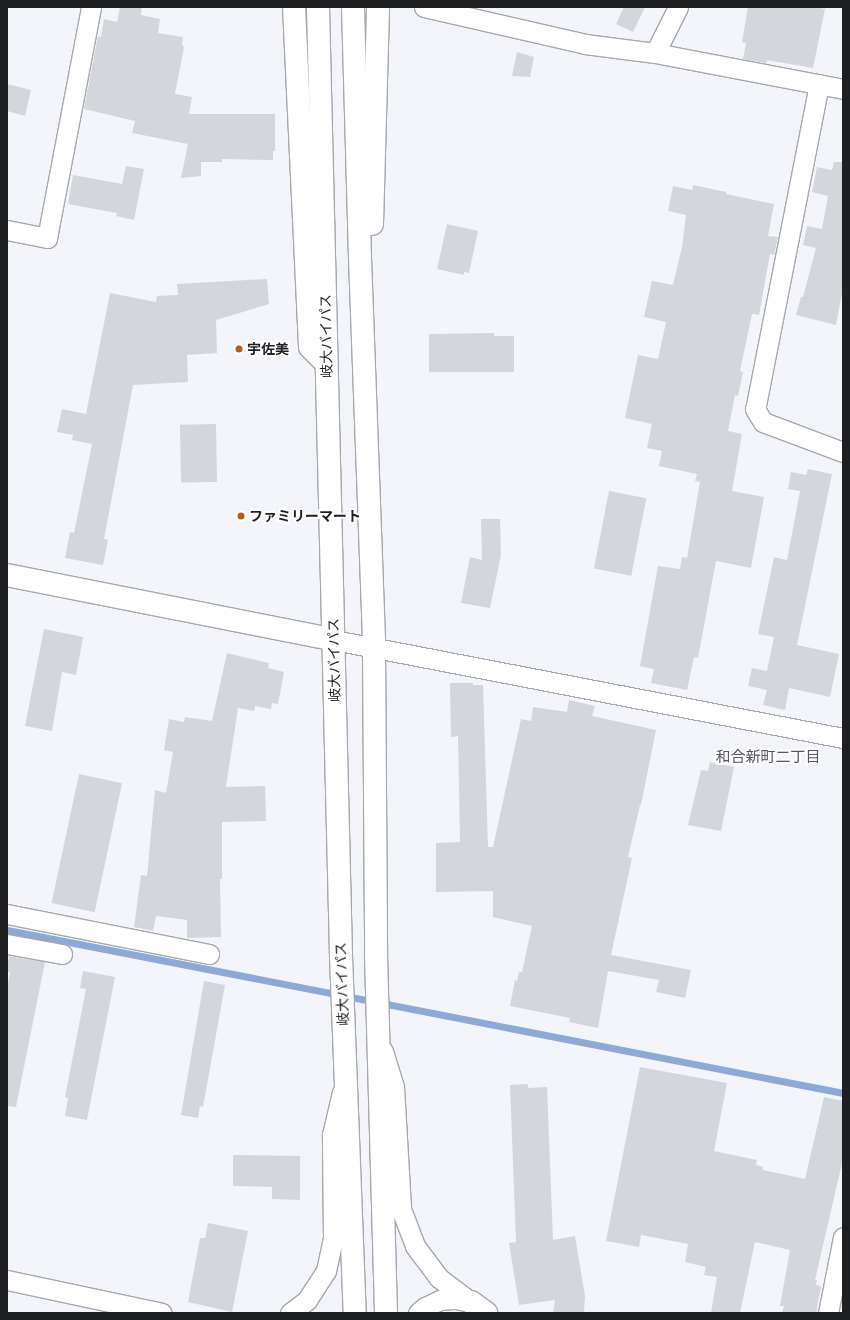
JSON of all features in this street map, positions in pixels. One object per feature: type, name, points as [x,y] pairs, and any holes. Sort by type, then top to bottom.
[{"type":"main road","points":[[294,7],[310,347],[326,363]]},
{"type":"main road","name":"岐大バイパス","points":[[318,7],[341,956],[355,1313]]},
{"type":"main road","points":[[353,7],[360,258],[374,648],[377,1032],[386,1313]]},
{"type":"main road","points":[[360,258],[372,233],[378,7]]},
{"type":"main road","points":[[7,575],[334,640]]},
{"type":"street","points":[[7,230],[47,238],[91,7]]},
{"type":"street","points":[[424,7],[585,44],[655,52],[843,89]]},
{"type":"street","points":[[655,52],[678,7]]},
{"type":"street","points":[[819,84],[755,409],[763,422],[843,452]]},
{"type":"street","points":[[334,640],[843,738]]},
{"type":"street","points":[[7,914],[209,954]]},
{"type":"street","points":[[7,944],[62,954]]},
{"type":"street","points":[[377,1032],[394,1086],[401,1208],[415,1246],[439,1278],[479,1308]]},
{"type":"street","points":[[290,1313],[307,1300],[326,1271],[333,1238],[332,1135],[346,1077]]},
{"type":"street","points":[[828,1313],[843,1237]]},
{"type":"street","points":[[7,1280],[162,1313]]},
{"type":"street","points":[[418,1313],[425,1307],[440,1300],[456,1299],[479,1308]]},
{"type":"building","points":[[120,7],[142,7],[141,15],[160,19],[158,33],[183,37],[182,45],[184,47],[175,94],[192,97],[189,114],[275,114],[275,151],[273,151],[273,160],[222,159],[222,162],[201,162],[201,176],[181,178],[188,144],[132,133],[135,121],[84,109],[98,36],[101,37],[104,19],[117,22]]},
{"type":"building","points":[[624,7],[645,7],[633,32],[616,24]]},
{"type":"building","points":[[748,7],[815,7],[825,9],[813,68],[767,60],[767,63],[743,59],[746,43],[742,42]]},
{"type":"building","points":[[517,52],[534,57],[530,77],[512,76]]},
{"type":"building","points":[[7,84],[31,90],[25,116],[7,111]]},
{"type":"building","points":[[834,162],[843,162],[843,288],[836,325],[796,315],[801,297],[803,297],[816,248],[803,245],[807,226],[822,229],[828,196],[812,192],[817,167],[832,170]]},
{"type":"building","points":[[126,166],[144,169],[134,220],[116,216],[117,213],[68,204],[73,175],[122,184]]},
{"type":"building","points":[[693,185],[726,192],[726,194],[774,204],[768,236],[778,237],[774,255],[770,254],[759,315],[752,314],[740,371],[743,372],[738,396],[735,395],[728,431],[742,434],[732,491],[764,497],[751,568],[716,561],[698,658],[694,657],[687,690],[651,683],[654,669],[640,666],[658,566],[680,569],[682,557],[687,558],[700,482],[695,481],[697,474],[659,466],[662,451],[647,448],[652,424],[625,418],[638,355],[658,359],[666,322],[644,317],[652,281],[673,285],[682,247],[686,215],[668,211],[673,186],[692,190]]},
{"type":"building","points":[[447,224],[478,231],[469,273],[464,272],[464,275],[437,269]]},
{"type":"building","points":[[267,279],[269,304],[216,320],[217,353],[187,355],[188,382],[133,385],[104,539],[108,540],[103,565],[65,558],[70,532],[74,533],[92,444],[72,440],[73,435],[57,432],[62,409],[86,414],[110,293],[156,302],[157,296],[178,295],[177,284]]},
{"type":"building","points":[[494,333],[494,336],[514,336],[514,372],[429,372],[429,334]]},
{"type":"building","points":[[216,424],[217,482],[181,483],[180,425]]},
{"type":"building","points":[[808,469],[832,474],[797,645],[839,654],[830,697],[789,688],[785,710],[763,705],[767,690],[748,686],[752,668],[767,671],[774,637],[758,634],[774,557],[787,560],[800,491],[788,489],[791,472],[806,475]]},
{"type":"building","points":[[609,491],[646,498],[631,576],[594,569]]},
{"type":"building","points":[[481,519],[500,519],[501,555],[490,608],[461,603],[470,557],[482,560]]},
{"type":"building","points":[[44,629],[83,637],[76,675],[62,672],[52,731],[25,726]]},
{"type":"building","points":[[227,653],[269,663],[268,668],[284,672],[278,704],[272,703],[271,709],[255,706],[254,711],[238,708],[226,787],[265,786],[266,821],[222,822],[222,879],[220,879],[221,937],[187,938],[187,920],[156,916],[153,931],[134,927],[141,875],[147,876],[155,790],[166,793],[173,752],[164,750],[169,719],[184,722],[185,717],[212,721]]},
{"type":"building","points":[[450,683],[473,683],[473,685],[483,685],[488,847],[493,847],[521,719],[531,721],[533,707],[567,712],[569,700],[595,706],[592,716],[656,730],[641,805],[628,857],[632,858],[611,955],[691,970],[685,998],[656,992],[659,980],[608,971],[598,1028],[569,1022],[570,1018],[510,1006],[515,980],[517,981],[519,972],[522,972],[532,926],[493,917],[493,891],[436,892],[436,843],[460,842],[458,736],[451,737]]},
{"type":"building","points":[[710,762],[734,767],[721,831],[688,825],[701,770],[708,771]]},
{"type":"building","points":[[79,774],[122,783],[95,912],[52,903]]},
{"type":"building","points":[[9,956],[45,962],[16,1107],[7,1106],[7,989],[10,972],[7,972],[7,968]]},
{"type":"building","points":[[83,971],[115,977],[87,1120],[65,1116],[68,1098],[65,1097],[86,989],[80,988]]},
{"type":"building","points":[[204,981],[225,985],[203,1107],[200,1106],[198,1118],[181,1115]]},
{"type":"building","points":[[640,1067],[727,1083],[714,1151],[757,1160],[756,1165],[763,1167],[763,1170],[805,1179],[824,1097],[843,1101],[843,1159],[815,1280],[817,1280],[816,1285],[821,1286],[816,1313],[782,1313],[784,1306],[780,1306],[790,1250],[755,1242],[740,1313],[711,1313],[717,1277],[704,1275],[706,1267],[685,1262],[688,1244],[641,1235],[639,1247],[606,1241]]},
{"type":"building","points":[[528,1084],[528,1088],[547,1087],[553,1240],[575,1236],[585,1296],[584,1313],[553,1313],[555,1300],[519,1305],[509,1243],[516,1242],[510,1085]]},
{"type":"building","points":[[233,1155],[300,1156],[300,1200],[272,1199],[272,1187],[233,1186]]},
{"type":"building","points":[[208,1223],[248,1231],[232,1312],[188,1302],[200,1238],[205,1238]]},
{"type":"waterway","points":[[7,930],[843,1093]]},
{"type":"place","name":"宇佐美","points":[[239,349]]},
{"type":"place","name":"ファミリーマート","points":[[241,516]]},
{"type":"district","name":"和合新町二丁目","points":[[768,758]]}]
